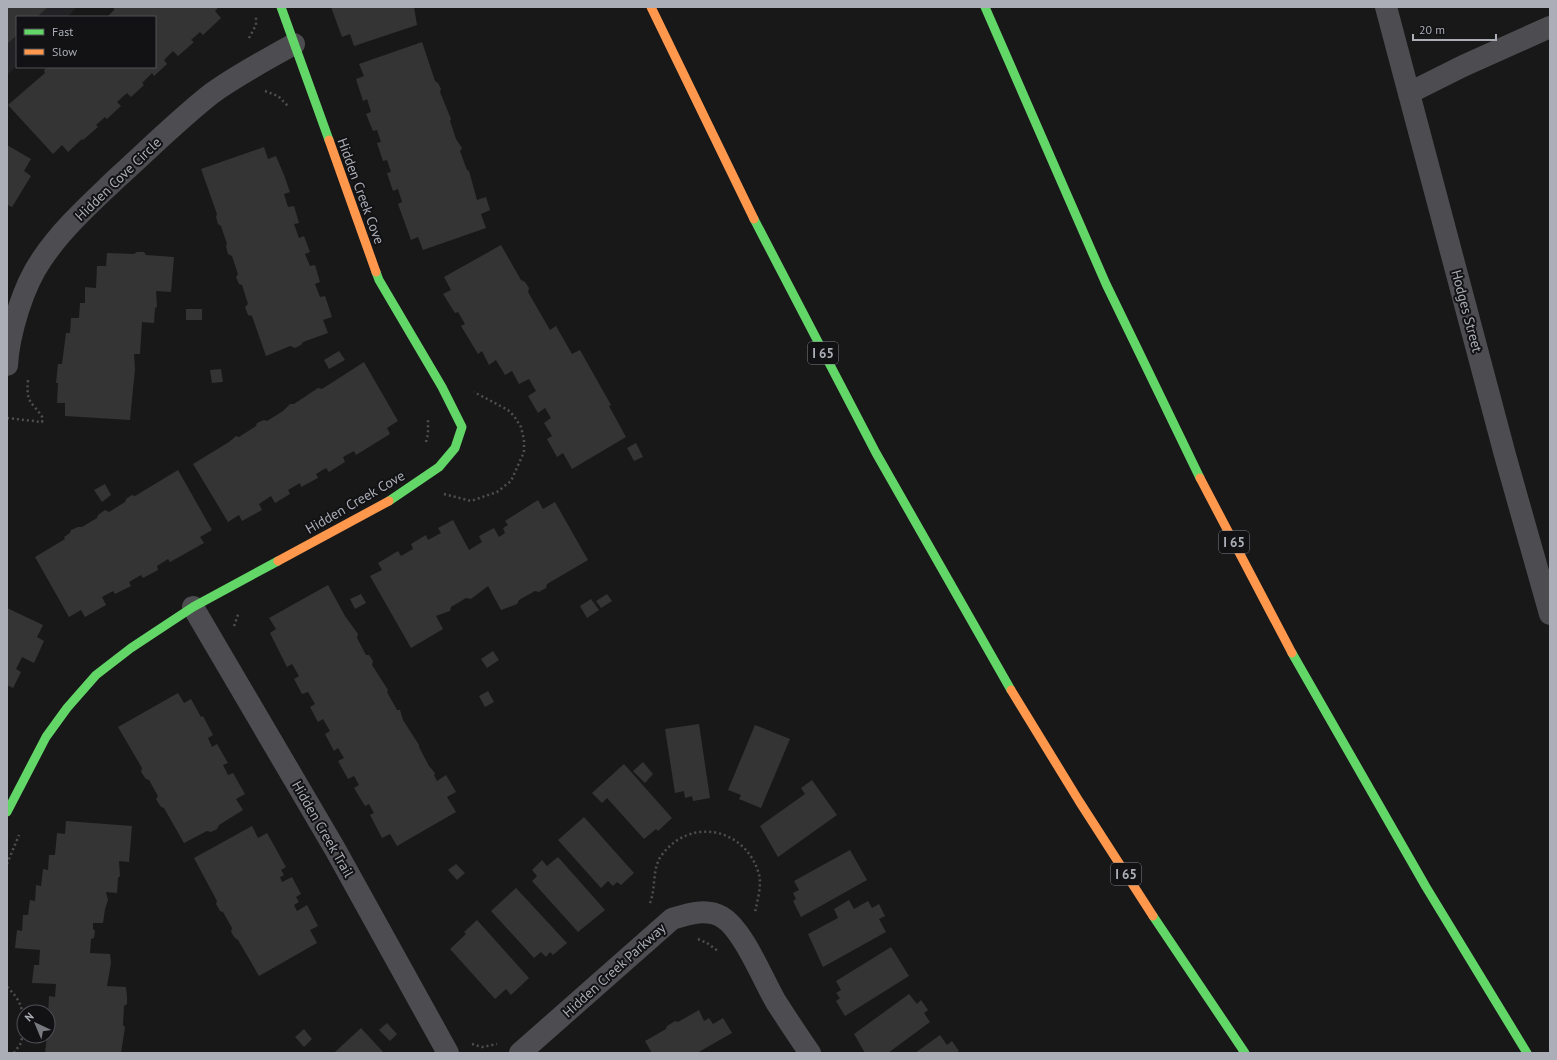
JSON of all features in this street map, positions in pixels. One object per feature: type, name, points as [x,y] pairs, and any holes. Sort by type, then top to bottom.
[{"type":"main road","name":"Hidden Creek Cove","points":[[7,812],[46,737],[96,675],[132,648],[194,607],[383,505],[439,467],[455,448],[462,427],[442,387],[379,280],[281,7]]},
{"type":"main road","name":"I 65","points":[[651,7],[736,184],[825,358],[926,543],[1107,846],[1245,1053]]},
{"type":"main road","name":"I 65","points":[[985,7],[1026,106],[1108,289],[1150,377],[1244,562],[1345,749],[1468,958],[1527,1053]]},
{"type":"street","name":"Hodges Street","points":[[1386,7],[1503,447],[1550,614]]},
{"type":"street","points":[[1409,93],[1463,66],[1550,27]]},
{"type":"street","name":"Hidden Cove Circle","points":[[7,365],[13,328],[26,290],[41,260],[59,237],[154,144],[211,95],[244,72],[294,44]]},
{"type":"street","name":"Hidden Creek Trail","points":[[194,607],[338,854],[448,1053]]},
{"type":"street","name":"Hidden Creek Parkway","points":[[520,1053],[672,918],[695,912],[711,912],[722,917],[731,924],[742,939],[776,1001],[810,1053]]},
{"type":"path","points":[[262,91],[268,91],[278,96],[290,109]]},
{"type":"path","points":[[7,418],[42,422],[43,418],[30,403],[27,396],[29,372]]},
{"type":"path","points":[[423,446],[428,434],[428,414]]},
{"type":"path","points":[[692,940],[708,943],[722,956]]},
{"type":"path","points":[[7,986],[17,996],[20,1004]]},
{"type":"path","points":[[14,1053],[21,1044]]},
{"type":"shaded area","points":[[7,7],[77,7],[68,16],[16,16],[16,66],[7,75]]},
{"type":"building","points":[[7,7],[48,7],[38,16],[16,16],[16,36],[7,44]]},
{"type":"building","points":[[114,7],[219,7],[215,11],[221,18],[203,35],[200,32],[191,40],[194,42],[178,56],[173,51],[164,60],[167,64],[154,76],[152,73],[142,83],[144,85],[131,97],[127,93],[117,102],[121,106],[107,119],[105,117],[96,125],[98,127],[83,140],[82,139],[68,152],[62,145],[53,154],[8,105],[45,73],[44,70],[47,68],[156,68],[156,16],[108,16],[114,10]]},
{"type":"building","points":[[331,7],[414,7],[417,25],[354,46],[350,34],[342,37]]},
{"type":"building","points":[[422,42],[435,81],[441,89],[440,92],[451,119],[450,121],[456,139],[462,148],[460,151],[467,170],[469,171],[477,200],[486,197],[490,210],[481,214],[486,228],[423,250],[418,237],[411,240],[398,204],[402,202],[398,189],[393,191],[387,173],[391,172],[387,160],[383,161],[377,143],[381,142],[377,130],[373,131],[366,114],[371,112],[367,99],[363,101],[356,79],[364,76],[359,64]]},
{"type":"building","points":[[7,145],[31,159],[24,171],[31,176],[12,207],[8,205],[7,207]]},
{"type":"building","points":[[264,147],[268,159],[276,156],[284,175],[290,192],[284,194],[288,207],[294,206],[299,223],[294,224],[299,238],[304,236],[310,252],[305,254],[310,266],[315,265],[320,282],[315,284],[320,297],[325,296],[332,317],[323,320],[328,333],[303,342],[295,348],[290,346],[266,356],[252,316],[248,315],[245,307],[248,304],[242,285],[239,284],[236,277],[238,274],[232,256],[228,254],[227,244],[221,226],[218,224],[216,217],[217,214],[201,169]]},
{"type":"building","points":[[501,245],[521,280],[525,282],[529,288],[528,292],[550,330],[556,326],[572,354],[580,350],[611,405],[609,406],[626,437],[572,469],[563,453],[557,457],[547,439],[552,436],[544,423],[551,418],[545,408],[538,413],[528,396],[536,391],[529,379],[519,384],[512,371],[505,375],[496,360],[489,365],[482,351],[478,354],[461,326],[465,324],[458,312],[455,313],[443,294],[451,290],[444,277]]},
{"type":"building","points":[[137,252],[144,252],[146,255],[174,257],[171,292],[156,291],[157,307],[155,308],[154,323],[142,322],[140,354],[134,354],[135,369],[130,420],[65,416],[65,403],[57,403],[58,383],[56,383],[58,364],[62,364],[66,333],[70,333],[71,318],[79,318],[80,303],[85,303],[85,287],[96,288],[97,266],[106,266],[107,253],[134,254]]},
{"type":"building","points":[[186,309],[202,309],[202,320],[186,320]]},
{"type":"building","points":[[339,351],[345,360],[329,369],[324,360]]},
{"type":"building","points":[[364,362],[398,421],[387,428],[390,434],[356,455],[354,451],[343,457],[345,462],[329,472],[326,468],[316,474],[318,478],[301,487],[300,483],[288,490],[290,494],[275,503],[271,496],[259,504],[262,510],[242,521],[239,515],[228,522],[193,464],[229,442],[236,436],[239,437],[256,426],[257,423],[264,420],[267,421],[283,411],[290,404],[294,404],[318,388],[322,389]]},
{"type":"building","points":[[221,369],[223,382],[212,383],[210,370]]},
{"type":"building","points":[[636,443],[643,457],[634,461],[627,448]]},
{"type":"building","points":[[178,470],[212,530],[200,537],[204,543],[170,562],[168,559],[157,566],[158,570],[143,578],[141,575],[129,582],[131,586],[115,594],[113,591],[102,597],[106,605],[85,617],[81,610],[69,617],[35,557],[65,539],[64,537],[70,533],[71,530],[82,527],[97,518],[98,515],[105,510],[109,512],[125,502],[126,499],[132,495],[135,496]]},
{"type":"building","points":[[105,484],[111,495],[102,502],[94,490]]},
{"type":"building","points":[[538,500],[543,509],[555,502],[588,560],[547,584],[546,588],[539,592],[535,591],[519,600],[517,604],[501,610],[488,586],[471,599],[466,598],[451,607],[450,611],[436,616],[443,629],[411,648],[370,576],[382,570],[378,563],[398,551],[401,556],[413,549],[411,544],[426,535],[428,540],[441,533],[438,528],[453,520],[469,550],[482,542],[479,536],[494,528],[499,537],[505,533],[503,528],[508,525],[505,521]]},
{"type":"building","points":[[328,585],[345,616],[358,634],[357,638],[366,655],[369,655],[373,661],[372,665],[388,690],[387,692],[397,710],[400,710],[403,720],[419,745],[429,766],[435,773],[434,775],[437,781],[446,775],[456,792],[447,797],[456,812],[397,846],[390,834],[382,838],[370,815],[374,813],[369,804],[365,806],[354,788],[359,785],[354,776],[348,779],[338,761],[344,758],[338,748],[334,751],[325,734],[330,731],[323,719],[318,722],[310,707],[315,704],[308,692],[302,694],[294,679],[299,676],[292,664],[287,667],[270,633],[276,629],[269,618]]},
{"type":"building","points":[[361,594],[366,603],[355,609],[350,599]]},
{"type":"building","points":[[607,594],[612,601],[601,608],[596,601]]},
{"type":"building","points":[[591,599],[599,610],[587,618],[580,606]]},
{"type":"building","points":[[7,608],[43,625],[37,637],[44,641],[34,663],[22,657],[16,669],[21,672],[13,688],[7,685]]},
{"type":"building","points":[[493,651],[499,660],[487,668],[481,659]]},
{"type":"building","points":[[488,691],[494,702],[485,707],[479,696]]},
{"type":"building","points":[[178,693],[184,703],[191,699],[201,717],[203,716],[213,735],[208,738],[212,747],[217,744],[228,763],[223,765],[228,775],[233,773],[245,794],[236,799],[243,810],[219,825],[217,829],[211,832],[207,831],[184,843],[164,808],[161,807],[156,799],[158,796],[149,780],[146,779],[141,772],[142,768],[118,727]]},
{"type":"building","points":[[699,724],[710,798],[693,801],[692,796],[685,798],[684,791],[675,793],[665,729]]},
{"type":"building","points":[[755,725],[790,739],[761,808],[739,799],[741,795],[728,790]]},
{"type":"building","points":[[643,762],[653,774],[645,783],[633,771]]},
{"type":"building","points":[[624,764],[672,818],[658,831],[656,829],[644,839],[607,798],[602,803],[592,793]]},
{"type":"building","points":[[812,780],[837,815],[778,857],[760,826],[805,794],[801,788]]},
{"type":"building","points":[[584,817],[634,873],[621,885],[617,882],[613,886],[608,881],[601,888],[558,840]]},
{"type":"building","points":[[66,821],[132,826],[129,862],[119,861],[120,876],[118,878],[117,893],[106,892],[108,900],[103,923],[93,923],[93,929],[95,931],[94,938],[91,939],[90,953],[110,954],[111,963],[107,986],[126,987],[127,1004],[124,1006],[123,1025],[125,1027],[121,1053],[45,1053],[46,1044],[56,1044],[56,1004],[49,1004],[49,996],[55,997],[56,984],[32,983],[34,965],[39,965],[40,950],[15,948],[17,930],[22,931],[23,915],[28,915],[30,900],[35,901],[36,885],[41,886],[43,869],[48,870],[49,855],[55,855],[57,833],[65,834]]},
{"type":"building","points":[[252,826],[258,838],[267,833],[286,867],[281,870],[284,875],[280,877],[282,882],[292,877],[301,894],[296,897],[299,902],[294,905],[297,911],[307,905],[318,926],[310,930],[317,943],[259,976],[238,940],[231,932],[232,928],[223,912],[220,911],[216,904],[217,901],[194,858]]},
{"type":"building","points":[[850,850],[867,880],[801,917],[793,901],[796,899],[793,893],[799,890],[794,881]]},
{"type":"building","points":[[558,857],[605,910],[578,932],[532,881],[537,876],[532,870],[542,860],[547,866]]},
{"type":"building","points":[[456,864],[465,873],[457,880],[448,870]]},
{"type":"building","points":[[516,888],[567,943],[553,955],[550,952],[546,957],[541,952],[534,958],[491,911]]},
{"type":"building","points":[[849,900],[854,909],[868,901],[872,908],[879,904],[885,916],[879,919],[886,932],[823,967],[808,934],[838,918],[834,909]]},
{"type":"building","points":[[477,920],[529,978],[511,995],[506,989],[495,999],[450,949],[466,934],[464,932]]},
{"type":"building","points":[[891,947],[909,976],[845,1016],[836,1001],[840,998],[836,993],[841,990],[836,981]]},
{"type":"building","points":[[909,994],[917,1004],[921,1000],[928,1010],[924,1013],[930,1022],[888,1053],[865,1053],[854,1034]]},
{"type":"building","points":[[699,1010],[704,1021],[709,1018],[713,1024],[723,1018],[732,1033],[697,1053],[652,1053],[645,1041],[666,1029],[667,1026],[675,1021],[678,1022]]},
{"type":"building","points":[[387,1023],[397,1034],[390,1041],[379,1030]]},
{"type":"building","points":[[361,1028],[384,1053],[335,1053],[335,1052]]},
{"type":"building","points":[[304,1029],[312,1039],[304,1047],[295,1037]]},
{"type":"building","points":[[940,1035],[947,1045],[952,1041],[959,1051],[956,1053],[915,1053]]},
{"type":"traffic: fast","points":[[281,7],[329,140]]},
{"type":"traffic: fast","points":[[985,7],[1106,284],[1200,478]]},
{"type":"traffic: fast","points":[[754,219],[876,453],[1011,690]]},
{"type":"traffic: fast","points":[[376,272],[379,280],[442,387],[462,427],[455,448],[439,467],[389,501]]},
{"type":"traffic: fast","points":[[7,812],[46,737],[67,708],[96,675],[131,648],[193,607],[278,561]]},
{"type":"traffic: fast","points":[[1292,653],[1426,887],[1527,1053]]},
{"type":"traffic: fast","points":[[1153,916],[1245,1053]]},
{"type":"traffic: slow","points":[[651,7],[754,219]]},
{"type":"traffic: slow","points":[[329,140],[376,272]]},
{"type":"traffic: slow","points":[[1200,478],[1292,653]]},
{"type":"traffic: slow","points":[[278,561],[389,501]]},
{"type":"traffic: slow","points":[[1011,690],[1079,801],[1153,916]]}]
